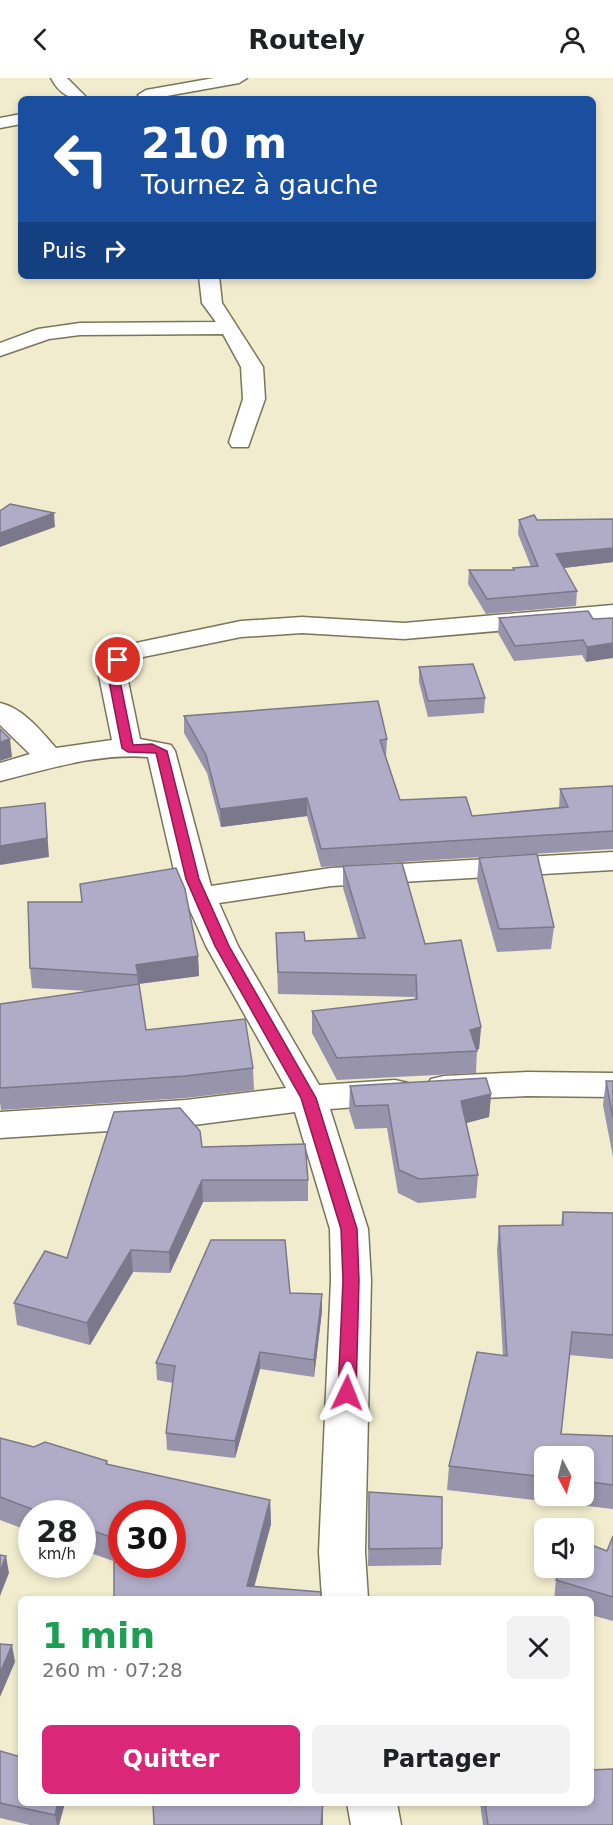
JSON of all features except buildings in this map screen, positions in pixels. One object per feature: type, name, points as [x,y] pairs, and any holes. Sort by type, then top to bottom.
[{"type":"street","points":[[59,78],[63,86],[76,96]]},
{"type":"street","points":[[154,96],[239,78]]},
{"type":"street","points":[[0,123],[18,120]]},
{"type":"street","points":[[210,279],[212,303],[230,328],[252,367],[254,399],[240,442]]},
{"type":"street","points":[[0,350],[45,333],[80,329],[230,328]]},
{"type":"street","points":[[128,748],[113,676],[118,660],[135,651],[241,629],[302,625],[405,631],[613,613]]},
{"type":"street","points":[[0,711],[28,734],[50,758]]},
{"type":"street","points":[[0,772],[50,758],[128,748],[152,748],[161,751],[192,879],[222,946],[309,1098],[349,1229],[351,1280],[342,1552],[345,1596]]},
{"type":"street","points":[[201,897],[280,883],[331,877],[613,861]]},
{"type":"street","points":[[0,1125],[186,1113],[309,1098],[491,1086],[613,1084]]},
{"type":"street","points":[[373,1806],[376,1825]]},
{"type":"route","points":[[118,660],[113,676],[128,748],[152,748],[161,751],[192,879],[222,946],[309,1098],[349,1229],[351,1280],[347,1393]]}]
